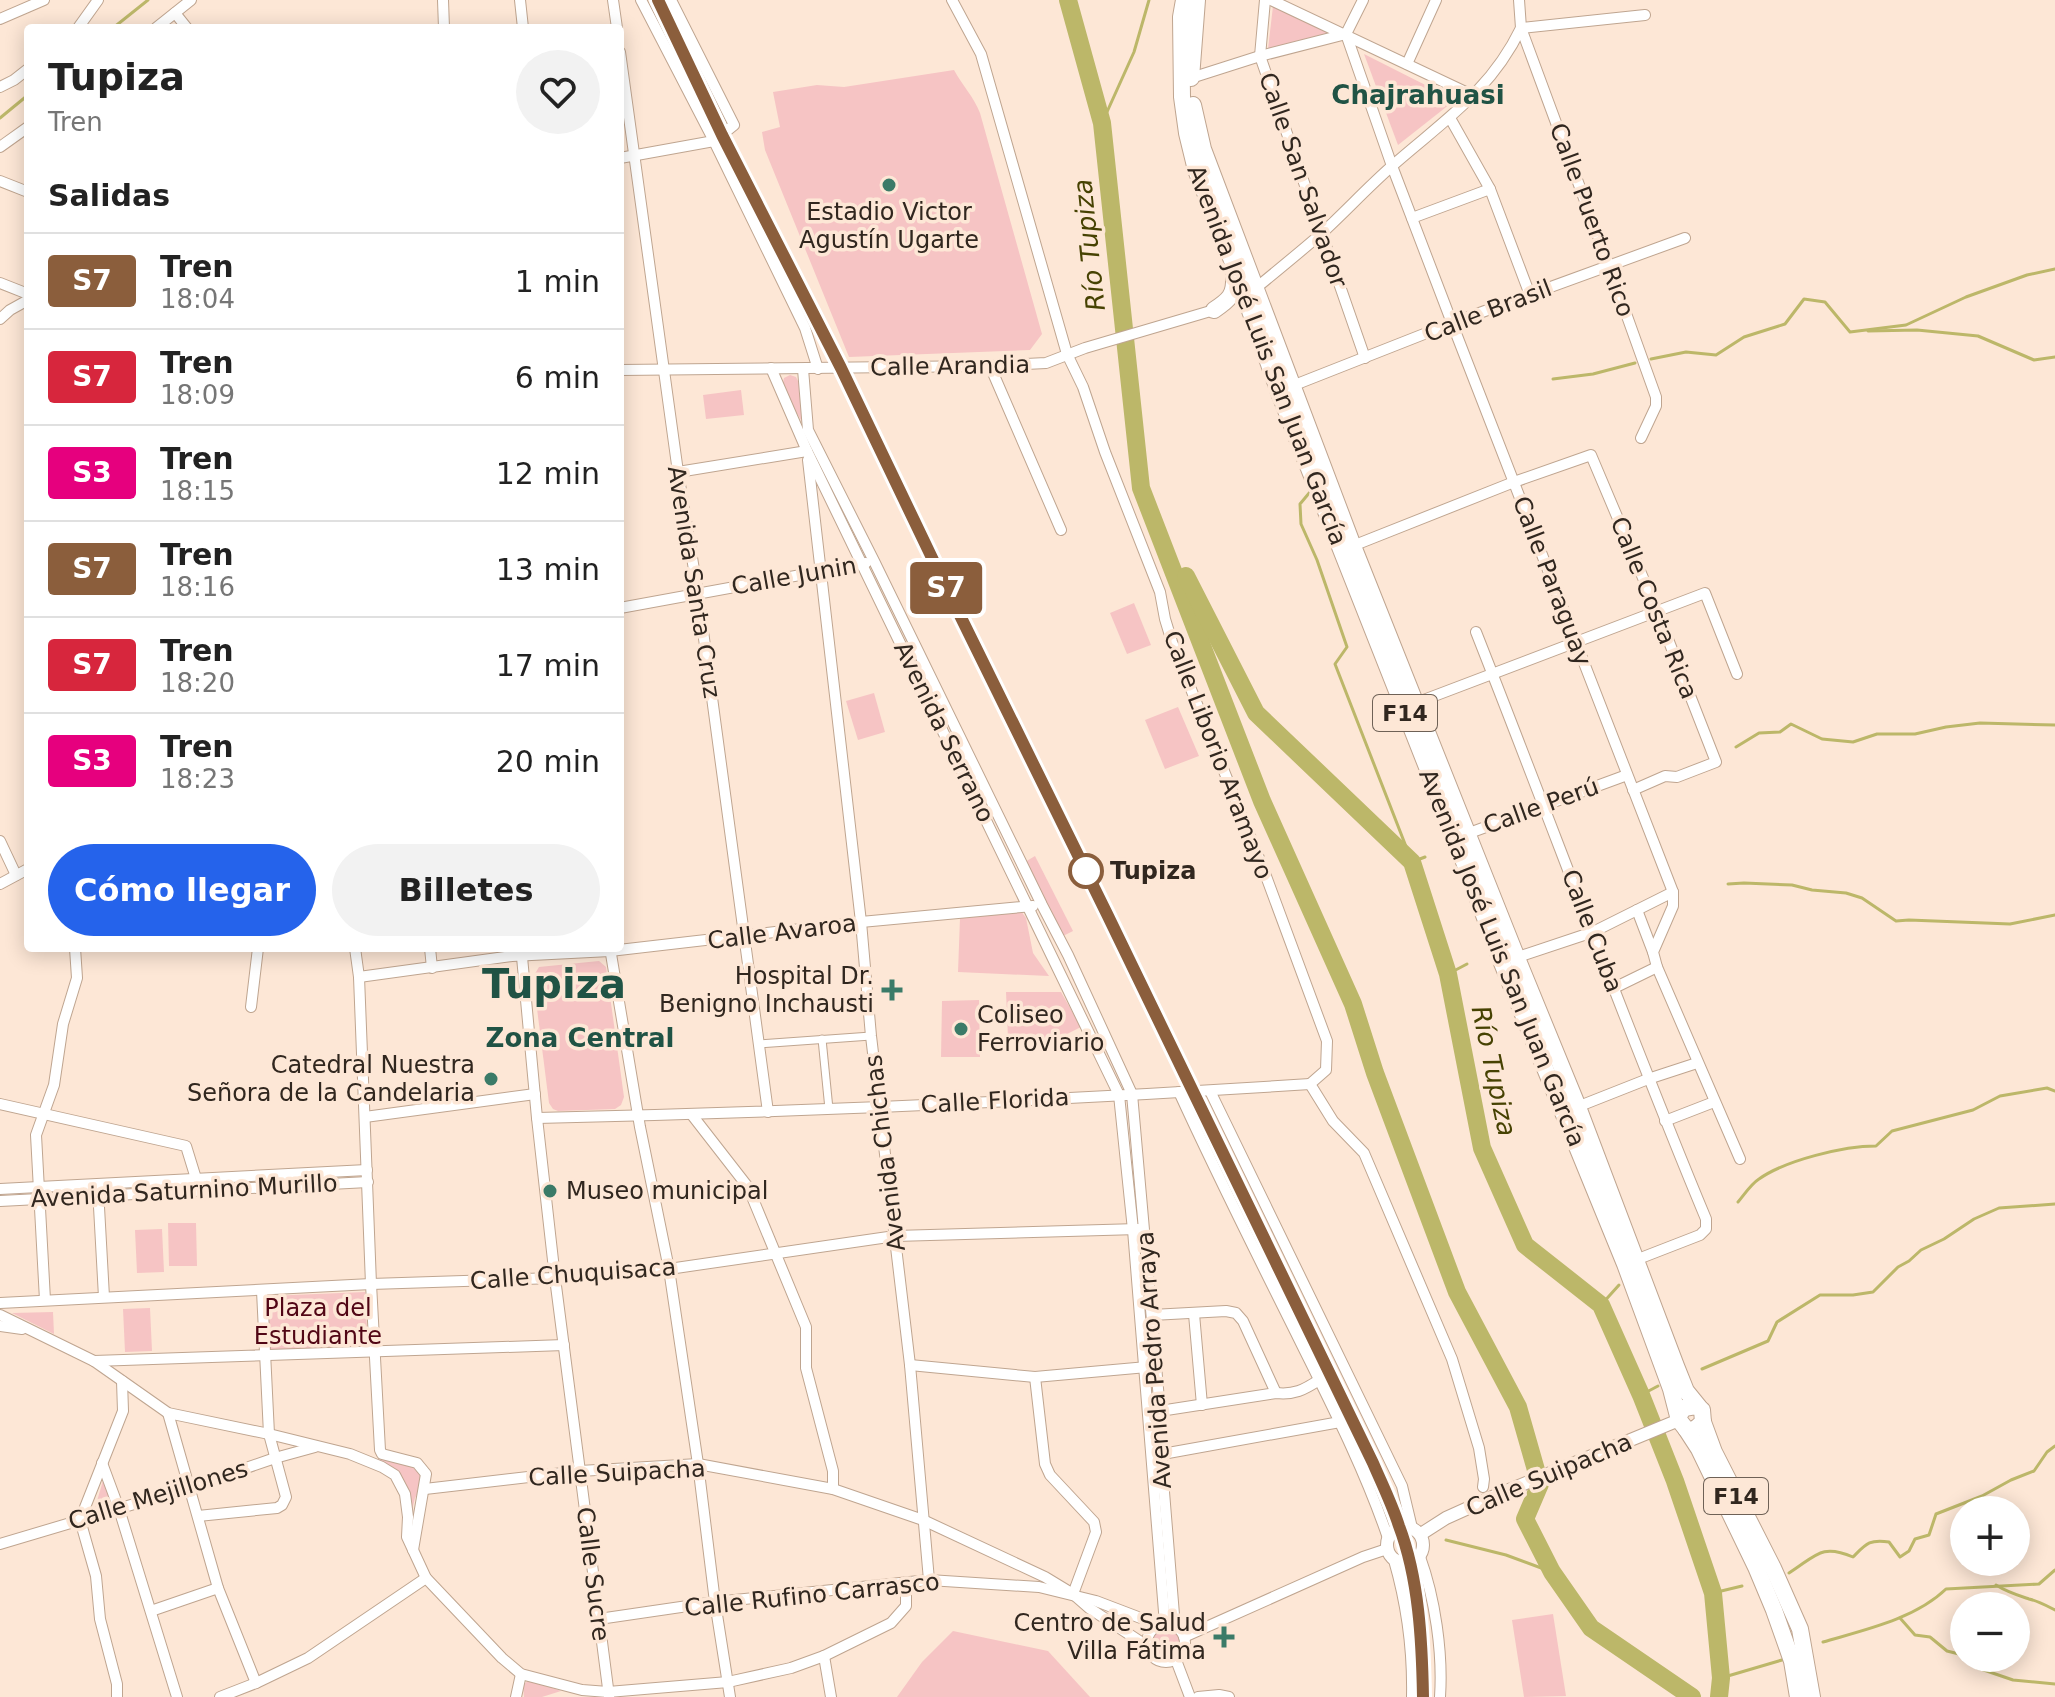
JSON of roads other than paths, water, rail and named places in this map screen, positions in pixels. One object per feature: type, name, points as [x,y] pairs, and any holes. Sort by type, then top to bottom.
[{"type":"highway","name":"Avenida José Luis San Juan García","points":[[1184,0],[1181,17],[1182,97],[1196,170],[1257,330],[1631,1262],[1686,1391],[1701,1415]]},
{"type":"highway","name":"Avenida José Luis San Juan García","points":[[1197,0],[1191,78],[1194,113],[1203,149],[1292,386],[1347,548]]},
{"type":"highway","points":[[1214,310],[1232,298],[1235,287],[1233,263]]},
{"type":"highway","points":[[1214,310],[1237,311],[1247,317],[1257,330]]},
{"type":"highway","name":"Avenida José Luis San Juan García","points":[[1631,1262],[1682,1421]]},
{"type":"highway","points":[[1682,1421],[1681,1411],[1687,1406],[1701,1415]]},
{"type":"highway","name":"F14","points":[[1701,1415],[1714,1452],[1773,1568],[1780,1604]]},
{"type":"highway","name":"F14","points":[[1682,1421],[1699,1449],[1756,1567],[1800,1629],[1801,1686],[1812,1697]]},
{"type":"street","points":[[0,19],[44,0]]},
{"type":"street","points":[[81,24],[98,0]]},
{"type":"street","points":[[161,24],[191,0]]},
{"type":"street","points":[[443,0],[444,24]]},
{"type":"street","points":[[520,0],[523,24]]},
{"type":"street","points":[[613,0],[616,24]]},
{"type":"street","points":[[641,0],[805,328],[818,369]]},
{"type":"street","points":[[624,157],[714,141],[734,125],[671,0]]},
{"type":"street","name":"Calle Liborio Aramayo","points":[[952,0],[981,54],[1067,354],[1083,387],[1160,592],[1172,642],[1263,868],[1327,1041],[1326,1070],[1310,1084]]},
{"type":"street","points":[[1268,0],[1474,96]]},
{"type":"street","name":"Calle San Salvador","points":[[1268,0],[1260,56],[1365,358]]},
{"type":"street","points":[[1191,78],[1346,34],[1363,0]]},
{"type":"street","points":[[1407,64],[1436,0]]},
{"type":"street","name":"Calle Puerto Rico","points":[[1519,0],[1521,28],[1656,397],[1656,406],[1641,438]]},
{"type":"street","points":[[175,13],[184,24]]},
{"type":"street","points":[[1256,288],[1474,96],[1509,53],[1521,28],[1645,15]]},
{"type":"street","name":"Calle Paraguay","points":[[1346,34],[1392,166],[1673,892]]},
{"type":"street","points":[[0,87],[24,72]]},
{"type":"street","name":"Avenida Santa Cruz","points":[[624,79],[768,1112]]},
{"type":"street","points":[[1450,118],[1490,189],[1530,295]]},
{"type":"street","points":[[0,147],[24,130]]},
{"type":"street","points":[[0,181],[24,190]]},
{"type":"street","points":[[1412,218],[1490,189]]},
{"type":"street","name":"Calle Brasil","points":[[1292,386],[1452,323],[1685,238]]},
{"type":"street","points":[[0,283],[24,292]]},
{"type":"street","points":[[16,289],[24,284]]},
{"type":"street","points":[[0,319],[24,302]]},
{"type":"street","name":"Calle Arandia","points":[[624,370],[1046,363],[1085,348],[1214,310]]},
{"type":"street","points":[[990,366],[1061,530]]},
{"type":"street","name":"Avenida Serrano","points":[[771,368],[1068,955],[1132,1094]]},
{"type":"street","name":"Avenida Serrano","points":[[803,369],[812,449]]},
{"type":"street","points":[[678,472],[812,449]]},
{"type":"street","name":"Avenida Chichas","points":[[812,449],[821,572],[910,1365],[929,1580]]},
{"type":"street","name":"Calle Costa Rica","points":[[1514,482],[1591,455],[1716,762]]},
{"type":"street","points":[[1347,548],[1514,482]]},
{"type":"street","name":"Avenida Serrano","points":[[868,562],[1119,1095]]},
{"type":"street","name":"Calle Junin","points":[[624,607],[868,562]]},
{"type":"street","points":[[1410,705],[1705,593],[1737,674]]},
{"type":"street","name":"Calle Cuba","points":[[1476,632],[1648,1079],[1706,1219],[1706,1229],[1700,1235],[1631,1262]]},
{"type":"street","name":"Calle Perú","points":[[1633,790],[1665,776],[1677,777],[1716,762]]},
{"type":"street","name":"Calle Perú","points":[[1461,836],[1627,775]]},
{"type":"street","points":[[0,841],[16,875]]},
{"type":"street","points":[[0,884],[24,871]]},
{"type":"street","points":[[1509,961],[1593,932],[1673,892],[1673,906],[1653,952]]},
{"type":"street","name":"Calle Avaroa","points":[[624,948],[1042,905]]},
{"type":"street","points":[[1637,910],[1657,967],[1740,1159]]},
{"type":"street","points":[[45,1300],[36,1135],[54,1085],[63,1024],[77,978],[75,952]]},
{"type":"street","points":[[251,1007],[258,952]]},
{"type":"street","points":[[356,952],[380,1450],[382,1454],[417,1463],[426,1474],[413,1550]]},
{"type":"street","points":[[430,952],[432,968]]},
{"type":"street","name":"Calle Avaroa","points":[[359,977],[523,952]]},
{"type":"street","name":"Calle Sucre","points":[[523,952],[555,1278],[609,1695]]},
{"type":"street","points":[[611,952],[638,1116],[669,1269],[730,1697]]},
{"type":"street","points":[[1614,988],[1657,967]]},
{"type":"street","points":[[760,1044],[871,1036]]},
{"type":"street","points":[[822,1039],[829,1109]]},
{"type":"street","points":[[1571,1110],[1697,1063]]},
{"type":"street","points":[[1310,1084],[1333,1121],[1364,1153],[1370,1166],[1452,1359],[1479,1448],[1483,1487]]},
{"type":"street","name":"Calle Florida","points":[[537,1118],[768,1112],[1310,1084]]},
{"type":"street","points":[[1210,1091],[1402,1486],[1424,1546],[1420,1557],[1405,1564],[1390,1549]]},
{"type":"street","points":[[1179,1092],[1374,1497],[1405,1595],[1411,1637],[1413,1697]]},
{"type":"street","points":[[365,1117],[535,1094]]},
{"type":"street","name":"Avenida Pedro Arraya","points":[[1132,1094],[1138,1229],[1166,1625]]},
{"type":"street","name":"Avenida Pedro Arraya","points":[[1119,1095],[1152,1315],[1149,1367],[1160,1411],[1156,1455]]},
{"type":"street","points":[[1665,1121],[1714,1102]]},
{"type":"street","points":[[0,1104],[186,1146],[198,1185]]},
{"type":"street","points":[[692,1115],[748,1187],[806,1327],[806,1368],[833,1471],[833,1489]]},
{"type":"street","name":"Avenida Saturnino Murillo","points":[[0,1201],[367,1170]]},
{"type":"street","name":"Avenida Saturnino Murillo","points":[[0,1189],[98,1183],[368,1182]]},
{"type":"street","points":[[98,1183],[104,1297]]},
{"type":"street","name":"Calle Chuquisaca","points":[[0,1303],[555,1278],[669,1269],[895,1236],[1138,1229]]},
{"type":"street","points":[[198,1516],[277,1508],[286,1497],[269,1434],[262,1291]]},
{"type":"street","points":[[1152,1315],[1236,1313],[1243,1321],[1276,1393]]},
{"type":"street","points":[[1194,1314],[1202,1405]]},
{"type":"street","points":[[0,1315],[94,1361],[168,1413],[350,1454],[395,1475],[405,1494],[407,1537],[426,1578],[521,1674],[609,1695],[728,1682],[791,1668],[824,1656],[891,1623],[906,1606],[906,1582]]},
{"type":"street","points":[[0,1326],[33,1331]]},
{"type":"street","points":[[94,1361],[564,1345]]},
{"type":"street","points":[[910,1365],[1035,1377],[1149,1367]]},
{"type":"street","points":[[1035,1377],[1045,1464],[1050,1475],[1094,1522],[1096,1532],[1073,1594]]},
{"type":"street","points":[[1160,1411],[1276,1393],[1294,1394],[1319,1380]]},
{"type":"street","points":[[117,1697],[117,1684],[100,1619],[96,1576],[80,1520],[123,1411],[122,1381]]},
{"type":"street","points":[[168,1413],[218,1588],[256,1683]]},
{"type":"street","name":"Calle Suipacha","points":[[1416,1531],[1682,1421]]},
{"type":"street","points":[[1156,1455],[1340,1422]]},
{"type":"street","name":"Calle Mejillones","points":[[0,1544],[317,1446]]},
{"type":"street","points":[[102,1463],[177,1697]]},
{"type":"street","name":"Calle Suipacha","points":[[425,1489],[580,1471],[698,1464],[833,1489],[923,1520],[1045,1577],[1147,1646]]},
{"type":"street","points":[[1390,1549],[1395,1529],[1400,1527],[1416,1531]]},
{"type":"street","points":[[1184,1637],[1363,1557],[1390,1549]]},
{"type":"street","points":[[1420,1557],[1429,1582],[1438,1646],[1440,1697]]},
{"type":"street","points":[[220,1697],[308,1658],[426,1578]]},
{"type":"street","name":"Calle Rufino Carrasco","points":[[599,1619],[715,1602],[929,1580],[1039,1587],[1073,1594]]},
{"type":"street","points":[[151,1611],[218,1588]]},
{"type":"street","name":"Calle Suipacha","points":[[1073,1594],[1166,1625]]},
{"type":"street","points":[[1166,1625],[1179,1629],[1184,1637],[1184,1650],[1170,1662],[1157,1661],[1147,1646],[1149,1634],[1166,1625]]},
{"type":"street","points":[[824,1656],[831,1697]]},
{"type":"street","points":[[1176,1660],[1190,1697]]},
{"type":"street","points":[[516,1697],[521,1674]]},
{"type":"street","points":[[563,1697],[582,1690]]},
{"type":"street","points":[[1198,1697],[1229,1697]]},
{"type":"waterway","points":[[118,24],[148,0]]},
{"type":"waterway","name":"Río Tupiza","points":[[1068,0],[1102,123],[1141,488],[1262,801],[1353,1004],[1375,1073],[1457,1292],[1518,1407],[1540,1484],[1525,1519],[1552,1572],[1591,1628],[1692,1697]]},
{"type":"waterway","points":[[1102,123],[1134,52],[1149,0]]},
{"type":"waterway","points":[[0,118],[24,98]]},
{"type":"waterway","points":[[1651,359],[1686,352],[1716,355],[1744,337],[1785,324],[1804,299],[1825,302],[1850,332],[1906,325],[1966,297],[2027,275],[2055,269]]},
{"type":"waterway","points":[[1868,331],[1917,330],[1978,336],[2034,360],[2055,357]]},
{"type":"waterway","points":[[1553,379],[1593,374],[1635,363]]},
{"type":"waterway","points":[[1310,492],[1300,504],[1301,524],[1347,647],[1335,664],[1412,862],[1425,857]]},
{"type":"waterway","name":"Río Tupiza","points":[[1186,576],[1256,713],[1412,862],[1448,974],[1482,1148],[1525,1245],[1601,1305],[1675,1481],[1713,1593],[1721,1678],[1719,1697]]},
{"type":"waterway","points":[[1736,747],[1759,733],[1780,732],[1791,724],[1822,739],[1853,742],[1877,734],[1915,734],[1980,723],[2055,725]]},
{"type":"waterway","points":[[1728,884],[1792,885],[1846,893],[1862,898],[1896,921],[2010,924],[2055,915]]},
{"type":"waterway","points":[[1448,974],[1467,964]]},
{"type":"waterway","points":[[1738,1202],[1759,1179],[1799,1160],[1832,1151],[1876,1146],[1892,1131],[1973,1110],[2000,1096],[2047,1088],[2055,1091]]},
{"type":"waterway","points":[[1702,1369],[1768,1341],[1777,1322],[1820,1295],[1873,1292],[1921,1250],[1974,1219],[1999,1208],[2055,1204]]},
{"type":"waterway","points":[[1601,1305],[1619,1285]]},
{"type":"waterway","points":[[1641,1395],[1658,1386]]},
{"type":"waterway","points":[[1789,1573],[1819,1553],[1833,1551],[1853,1557],[1865,1546],[1877,1541],[1889,1542],[1900,1557],[1909,1551],[1915,1539],[1929,1535],[1936,1514],[2034,1471],[2055,1446]]},
{"type":"waterway","points":[[1446,1540],[1506,1555],[1552,1572]]},
{"type":"waterway","points":[[1823,1642],[1904,1616],[1946,1589],[2039,1584],[2055,1570]]},
{"type":"waterway","points":[[1996,1585],[2055,1610]]},
{"type":"waterway","points":[[1713,1593],[1742,1586]]},
{"type":"waterway","points":[[1900,1618],[1915,1635],[1930,1637],[1975,1667],[2013,1680],[2055,1684]]},
{"type":"waterway","points":[[1721,1678],[1782,1660]]},
{"type":"railway","points":[[658,0],[722,135],[841,368],[1373,1463],[1396,1518],[1411,1567],[1420,1632],[1423,1697]]},
{"type":"train","name":"S7","points":[[658,0],[722,135],[841,368],[1373,1463],[1400,1527],[1410,1563],[1422,1659],[1423,1697]]},
{"type":"place","name":"Estadio Victor Agustín Ugarte","points":[[889,185]]},
{"type":"place","name":"Tupiza","points":[[1086,871]]},
{"type":"place","name":"Hospital Dr. Benigno Inchausti","points":[[892,990]]},
{"type":"place","name":"Coliseo Ferroviario","points":[[961,1029]]},
{"type":"place","name":"Catedral Nuestra Señora de la Candelaria","points":[[491,1079]]},
{"type":"place","name":"Museo municipal","points":[[550,1191]]},
{"type":"place","name":"Centro de Salud Villa Fátima","points":[[1224,1637]]},
{"type":"district","name":"Chajrahuasi","points":[[1418,95]]},
{"type":"district","name":"Tupiza","points":[[554,984]]},
{"type":"district","name":"Zona Central","points":[[580,1038]]},
{"type":"park label","name":"Plaza del Estudiante","points":[[318,1322]]}]
